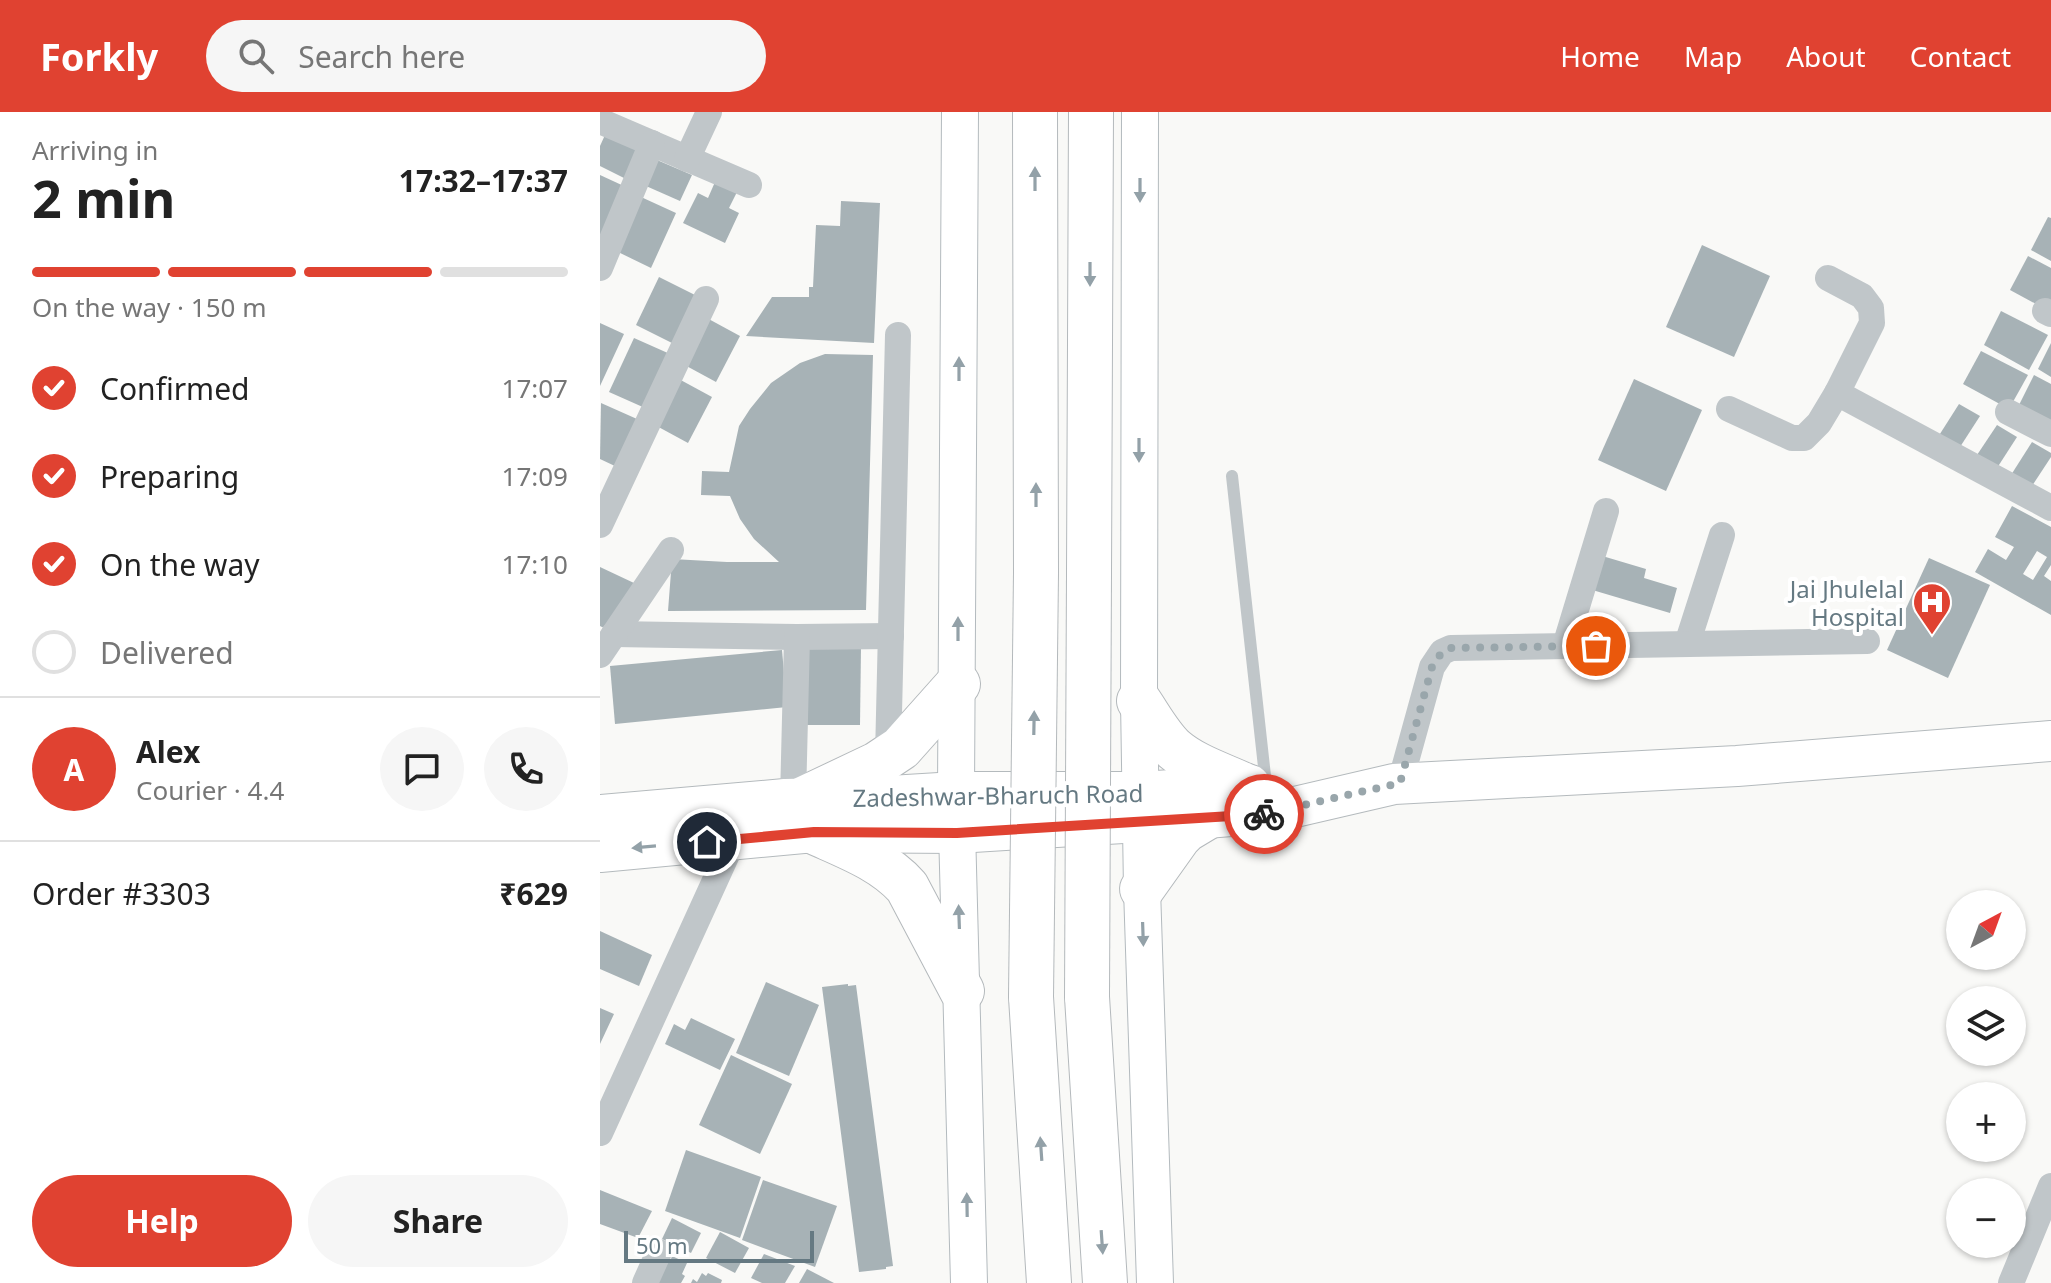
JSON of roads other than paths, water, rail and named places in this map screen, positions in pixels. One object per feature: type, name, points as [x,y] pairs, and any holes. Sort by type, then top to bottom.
[{"type":"highway","points":[[1035,112],[1036,573],[1031,997],[1049,1283]]},
{"type":"highway","points":[[1091,112],[1087,997],[1105,1283]]},
{"type":"highway","points":[[958,684],[910,738],[888,756],[803,810],[897,875],[907,887],[962,991]]},
{"type":"highway","points":[[1139,701],[1174,748],[1199,765],[1255,785]]},
{"type":"highway","points":[[1142,889],[1179,837],[1206,818]]},
{"type":"main road","name":"Zadeshwar-Bharuch Road","points":[[600,852],[734,839],[803,810],[957,833],[1141,807],[1255,785],[1329,798],[1397,783],[1737,766],[2051,741]]},
{"type":"main road","name":"Zadeshwar-Bharuch Road","points":[[600,815],[803,810],[956,792],[1141,807]]},
{"type":"main road","points":[[1141,807],[1206,818],[1269,813],[1329,798]]},
{"type":"street","points":[[687,159],[709,112]]},
{"type":"street","points":[[960,112],[956,792],[969,1283]]},
{"type":"street","points":[[1140,112],[1139,701],[1155,1283]]},
{"type":"street","points":[[600,121],[749,185]]},
{"type":"street","points":[[600,268],[652,143]]},
{"type":"street","points":[[1729,409],[1792,438],[1804,438],[1819,423],[1872,323],[1871,308],[1862,296],[1828,278]]},
{"type":"street","points":[[600,525],[610,477],[706,299]]},
{"type":"street","points":[[888,756],[898,335]]},
{"type":"street","points":[[1837,393],[2051,508]]},
{"type":"street","points":[[2008,412],[2051,434]]},
{"type":"street","points":[[1565,646],[1606,511]]},
{"type":"street","points":[[1687,644],[1722,535]]},
{"type":"street","points":[[607,644],[671,550]]},
{"type":"street","points":[[607,644],[891,636]]},
{"type":"street","points":[[797,637],[803,810]]},
{"type":"street","points":[[1397,783],[1432,667],[1442,652],[1451,648],[1867,641]]},
{"type":"street","points":[[600,1133],[734,839]]},
{"type":"street","points":[[1147,1068],[1173,1283]]},
{"type":"street","points":[[2011,1283],[2051,1186]]},
{"type":"street","points":[[645,1283],[659,1252]]},
{"type":"lane","points":[[1232,476],[1255,785]]},
{"type":"place","name":"Jai Jhulelal Hospital","points":[[1932,636]]}]
